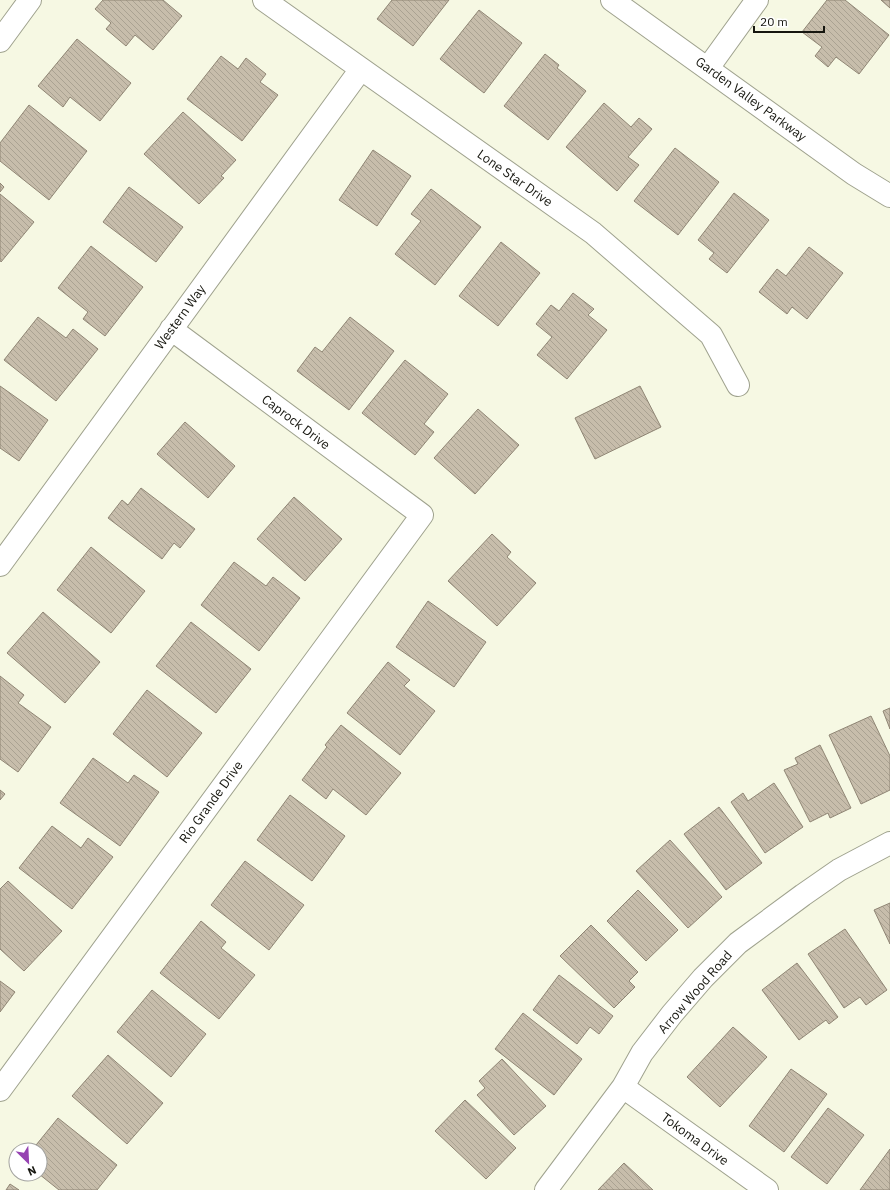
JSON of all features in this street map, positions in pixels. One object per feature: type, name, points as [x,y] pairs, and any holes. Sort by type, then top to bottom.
[{"type":"street","points":[[0,41],[30,0]]},
{"type":"street","name":"Lone Star Drive","points":[[264,0],[594,233],[711,335],[738,385]]},
{"type":"street","name":"Garden Valley Parkway","points":[[612,0],[854,174],[890,196]]},
{"type":"street","points":[[708,68],[757,0]]},
{"type":"street","name":"Western Way","points":[[0,564],[361,69]]},
{"type":"street","name":"Caprock Drive","points":[[171,329],[422,515]]},
{"type":"street","name":"Rio Grande Drive","points":[[0,1090],[422,515]]},
{"type":"street","name":"Arrow Wood Road","points":[[546,1190],[623,1087],[642,1054],[672,1014],[703,978],[738,943],[839,870],[890,842]]},
{"type":"street","name":"Tokoma Drive","points":[[623,1087],[767,1190]]},
{"type":"building","points":[[103,0],[163,0],[182,16],[153,50],[135,35],[126,46],[106,29],[111,23],[95,9]]},
{"type":"building","points":[[392,0],[449,0],[413,46],[377,19]]},
{"type":"building","points":[[827,0],[845,0],[889,35],[859,74],[836,57],[828,67],[815,56],[822,47],[802,32]]},
{"type":"building","points":[[881,0],[890,0],[890,8]]},
{"type":"building","points":[[479,10],[522,43],[484,93],[440,59]]},
{"type":"building","points":[[77,39],[131,83],[100,121],[70,97],[63,107],[38,86]]},
{"type":"building","points":[[545,54],[559,65],[557,68],[586,91],[548,140],[504,106]]},
{"type":"building","points":[[221,56],[238,69],[246,58],[266,74],[260,82],[278,95],[242,141],[187,99]]},
{"type":"building","points":[[604,103],[631,127],[639,118],[652,129],[628,157],[639,165],[617,191],[566,147]]},
{"type":"building","points":[[29,105],[87,151],[49,200],[0,161],[0,143]]},
{"type":"building","points":[[183,112],[236,160],[221,176],[224,178],[199,204],[144,154]]},
{"type":"building","points":[[675,148],[719,182],[678,235],[634,201]]},
{"type":"building","points":[[373,150],[411,176],[377,226],[339,200]]},
{"type":"building","points":[[0,183],[4,187],[0,192]]},
{"type":"building","points":[[129,187],[183,227],[156,262],[103,222]]},
{"type":"building","points":[[431,189],[481,227],[435,285],[395,254],[421,221],[411,214]]},
{"type":"building","points":[[734,193],[769,220],[727,273],[709,259],[714,253],[698,240]]},
{"type":"building","points":[[0,194],[34,222],[1,262],[0,260]]},
{"type":"building","points":[[501,242],[540,273],[498,326],[459,296]]},
{"type":"building","points":[[91,246],[143,287],[105,336],[83,319],[88,312],[58,288]]},
{"type":"building","points":[[809,247],[843,273],[807,319],[792,307],[787,314],[759,292],[777,269],[786,276]]},
{"type":"building","points":[[573,293],[594,309],[588,315],[607,330],[567,379],[537,355],[552,337],[536,324],[551,305],[559,311]]},
{"type":"building","points":[[38,317],[66,338],[73,329],[98,349],[56,401],[4,360]]},
{"type":"building","points":[[350,317],[394,351],[349,410],[297,371],[315,347],[322,352]]},
{"type":"building","points":[[405,360],[448,394],[424,424],[434,432],[415,455],[362,413]]},
{"type":"building","points":[[0,386],[48,420],[19,461],[0,448]]},
{"type":"building","points":[[640,386],[661,427],[595,459],[575,418]]},
{"type":"building","points":[[478,409],[519,445],[475,494],[434,458]]},
{"type":"building","points":[[185,422],[235,466],[208,498],[157,454]]},
{"type":"building","points":[[141,488],[195,529],[180,548],[174,543],[162,559],[108,518],[122,500],[128,505]]},
{"type":"building","points":[[294,497],[342,539],[305,581],[257,539]]},
{"type":"building","points":[[492,534],[511,552],[507,557],[536,583],[497,626],[448,581]]},
{"type":"building","points":[[91,547],[145,591],[111,633],[57,590]]},
{"type":"building","points":[[234,562],[266,586],[273,577],[300,598],[259,651],[201,605]]},
{"type":"building","points":[[428,601],[486,642],[454,687],[396,647]]},
{"type":"building","points":[[43,612],[100,662],[65,703],[7,653]]},
{"type":"building","points":[[191,622],[251,669],[216,713],[156,666]]},
{"type":"building","points":[[388,662],[410,680],[404,686],[435,711],[400,755],[347,713]]},
{"type":"building","points":[[0,676],[24,695],[18,703],[51,727],[18,772],[0,759]]},
{"type":"building","points":[[147,690],[202,733],[167,777],[113,734]]},
{"type":"building","points":[[890,708],[890,729],[883,711]]},
{"type":"building","points":[[871,716],[890,756],[890,790],[861,804],[829,735]]},
{"type":"building","points":[[341,725],[401,773],[366,815],[333,789],[326,799],[302,780],[327,747],[325,745]]},
{"type":"building","points":[[820,745],[851,808],[830,818],[828,813],[810,822],[784,770],[798,764],[795,758]]},
{"type":"building","points":[[93,758],[128,783],[134,775],[159,792],[120,846],[60,803]]},
{"type":"building","points":[[774,783],[803,827],[765,853],[731,802],[743,793],[748,801]]},
{"type":"building","points":[[0,790],[5,794],[0,800]]},
{"type":"building","points":[[290,795],[345,836],[312,881],[257,840]]},
{"type":"building","points":[[719,807],[762,863],[726,890],[684,834]]},
{"type":"building","points":[[52,826],[81,848],[88,838],[113,857],[72,909],[19,868]]},
{"type":"building","points":[[670,840],[722,897],[688,928],[636,871]]},
{"type":"building","points":[[245,861],[304,905],[269,950],[211,905]]},
{"type":"building","points":[[8,881],[62,931],[24,971],[0,949],[0,889]]},
{"type":"building","points":[[638,890],[678,930],[646,961],[607,921]]},
{"type":"building","points":[[890,903],[890,944],[874,910]]},
{"type":"building","points":[[201,921],[226,942],[221,948],[255,975],[219,1019],[160,973]]},
{"type":"building","points":[[591,925],[638,972],[629,981],[635,987],[614,1008],[560,956]]},
{"type":"building","points":[[845,929],[887,990],[866,1005],[860,997],[844,1008],[808,954]]},
{"type":"building","points":[[797,963],[838,1017],[829,1024],[826,1020],[799,1040],[762,990]]},
{"type":"building","points":[[559,975],[613,1016],[599,1034],[590,1027],[577,1044],[533,1010]]},
{"type":"building","points":[[0,981],[15,992],[0,1012]]},
{"type":"building","points":[[152,990],[206,1034],[171,1077],[117,1032]]},
{"type":"building","points":[[523,1013],[582,1059],[554,1095],[495,1049]]},
{"type":"building","points":[[733,1027],[767,1057],[720,1107],[687,1077]]},
{"type":"building","points":[[108,1055],[163,1103],[127,1144],[72,1096]]},
{"type":"building","points":[[502,1059],[546,1106],[514,1135],[477,1095],[485,1088],[479,1081]]},
{"type":"building","points":[[791,1069],[827,1094],[784,1152],[749,1126]]},
{"type":"building","points":[[465,1100],[516,1148],[486,1179],[435,1131]]},
{"type":"building","points":[[828,1108],[864,1135],[827,1184],[791,1157]]},
{"type":"building","points":[[58,1118],[117,1165],[97,1190],[59,1190],[48,1181],[48,1142],[38,1142]]},
{"type":"building","points":[[890,1149],[890,1190],[860,1190]]},
{"type":"building","points":[[624,1163],[653,1190],[598,1190]]},
{"type":"building","points":[[10,1184],[19,1190],[6,1190]]}]
